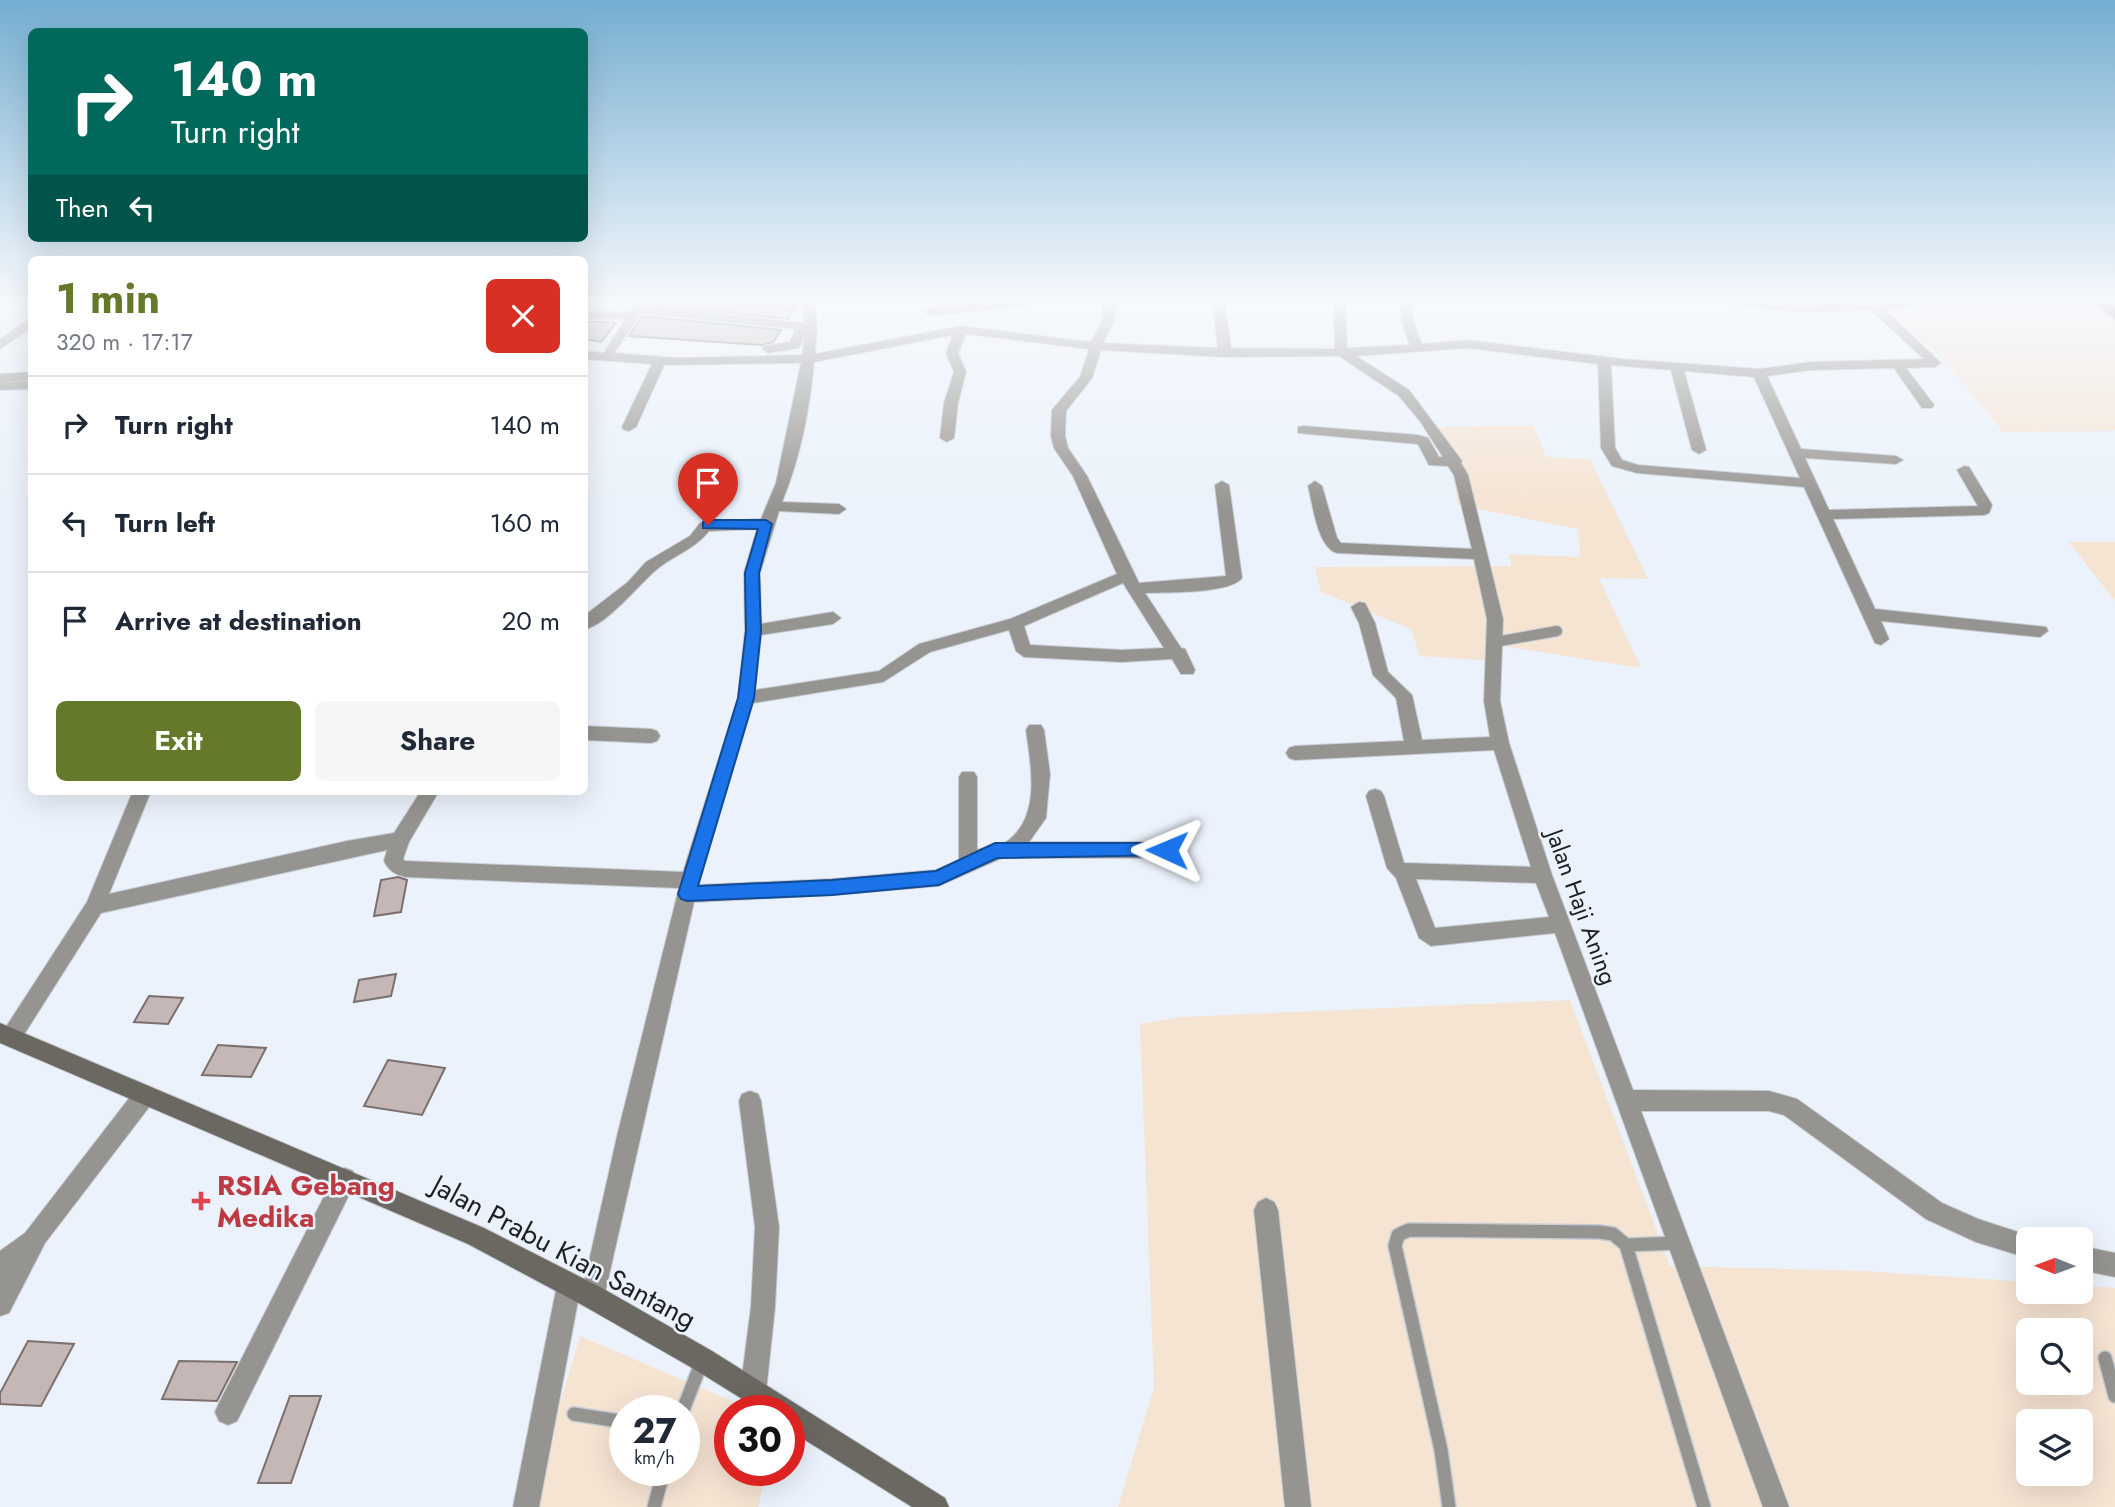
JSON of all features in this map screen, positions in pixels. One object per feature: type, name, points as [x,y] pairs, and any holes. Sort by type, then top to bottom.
[{"type":"main road","name":"Jalan Prabu Kian Santang","points":[[5,1035],[476,1236],[593,1297],[758,1395]]},
{"type":"main road","points":[[805,1425],[936,1507]]},
{"type":"street","points":[[629,427],[656,368]]},
{"type":"street","points":[[593,1297],[629,1132],[689,887],[746,698],[753,631],[752,573],[792,449],[805,368]]},
{"type":"street","points":[[947,438],[950,403],[960,372],[958,368]]},
{"type":"street","points":[[1089,368],[1086,378],[1059,410],[1060,448],[1080,476],[1130,582],[1179,653],[1187,670]]},
{"type":"street","name":"Jalan Haji Aning","points":[[1365,368],[1404,393],[1455,461],[1461,475],[1489,587],[1495,642],[1492,701],[1500,743],[1543,875],[1776,1507]]},
{"type":"street","points":[[1604,368],[1608,448],[1617,463],[1637,469],[1808,483]]},
{"type":"street","points":[[1675,368],[1699,450]]},
{"type":"street","points":[[1694,368],[1759,373],[1794,368]]},
{"type":"street","points":[[1900,368],[1927,405]]},
{"type":"street","points":[[1759,373],[1881,639]]},
{"type":"street","points":[[0,378],[27,379]]},
{"type":"street","points":[[0,386],[27,379]]},
{"type":"street","points":[[1303,430],[1418,439],[1423,442],[1434,462],[1455,461]]},
{"type":"street","points":[[1795,453],[1896,460]]},
{"type":"street","points":[[1823,515],[1984,510],[1985,505],[1964,470]]},
{"type":"street","points":[[746,698],[883,676],[925,649],[1015,622],[1130,582],[1226,582],[1234,578],[1222,485]]},
{"type":"street","points":[[1315,486],[1330,539],[1338,548],[1480,554]]},
{"type":"street","points":[[774,506],[839,509]]},
{"type":"street","points":[[588,619],[633,586],[651,566],[695,539],[705,526],[766,524]]},
{"type":"street","points":[[1359,607],[1367,624],[1381,675],[1404,695],[1414,746]]},
{"type":"street","points":[[1870,614],[2040,631]]},
{"type":"street","points":[[753,631],[833,618]]},
{"type":"street","points":[[1015,622],[1024,651],[1122,656],[1179,653]]},
{"type":"street","points":[[1012,850],[1037,818],[1041,774],[1035,730]]},
{"type":"street","points":[[588,733],[651,736]]},
{"type":"street","points":[[1295,753],[1500,743]]},
{"type":"street","points":[[968,777],[968,864]]},
{"type":"street","points":[[5,1035],[94,906],[140,795]]},
{"type":"street","points":[[428,795],[400,840],[393,860],[399,867],[689,887],[939,878],[995,850],[1167,850]]},
{"type":"street","points":[[1375,796],[1396,868],[1404,873],[1543,875]]},
{"type":"street","points":[[94,906],[334,852],[400,840]]},
{"type":"street","points":[[1404,873],[1426,932],[1431,937],[1561,924]]},
{"type":"street","points":[[0,1304],[37,1235],[145,1096]]},
{"type":"street","points":[[1625,1100],[1769,1101],[1789,1106],[1934,1211],[1976,1230],[2016,1242]]},
{"type":"street","points":[[750,1101],[767,1227],[763,1307],[753,1392]]},
{"type":"street","points":[[228,1412],[345,1179]]},
{"type":"street","points":[[1266,1210],[1298,1507]]},
{"type":"street","points":[[0,1266],[37,1235]]},
{"type":"street","points":[[2093,1260],[2115,1265]]},
{"type":"street","points":[[526,1507],[569,1286]]},
{"type":"lane","points":[[1495,642],[1557,631]]},
{"type":"lane","points":[[1449,1507],[1441,1450],[1395,1246],[1398,1235],[1413,1230],[1599,1232],[1613,1234],[1626,1245],[1704,1507]]},
{"type":"lane","points":[[1626,1245],[1680,1242]]},
{"type":"lane","points":[[2105,1358],[2115,1396]]},
{"type":"lane","points":[[689,1395],[703,1360]]},
{"type":"lane","points":[[574,1414],[609,1419]]},
{"type":"lane","points":[[654,1507],[660,1486]]},
{"type":"shaded area","points":[[1951,368],[2115,368],[2115,431],[2003,432]]},
{"type":"shaded area","points":[[1533,425],[1546,457],[1590,459],[1648,579],[1599,578],[1641,668],[1502,646],[1495,661],[1420,656],[1411,629],[1321,592],[1315,567],[1511,566],[1509,554],[1580,557],[1578,529],[1458,505],[1453,475],[1426,427]]},
{"type":"shaded area","points":[[2069,542],[2115,542],[2115,601]]},
{"type":"shaded area","points":[[1570,1000],[1670,1266],[1864,1271],[2016,1281],[2016,1304],[2093,1304],[2093,1286],[2115,1288],[2115,1507],[1118,1507],[1154,1387],[1140,1024],[1181,1017]]},
{"type":"shaded area","points":[[580,1336],[718,1395],[714,1395],[714,1486],[763,1486],[758,1507],[537,1507],[548,1444]]},
{"type":"building","points":[[398,877],[407,880],[401,912],[374,916],[381,880]]},
{"type":"building","points":[[396,974],[391,996],[354,1002],[359,980]]},
{"type":"building","points":[[149,996],[183,998],[168,1024],[134,1022]]},
{"type":"building","points":[[218,1045],[266,1048],[251,1077],[202,1075]]},
{"type":"building","points":[[388,1060],[445,1068],[422,1115],[364,1106]]},
{"type":"building","points":[[28,1341],[74,1344],[41,1406],[0,1404],[0,1393]]},
{"type":"building","points":[[179,1361],[237,1362],[217,1401],[162,1399]]},
{"type":"building","points":[[290,1396],[321,1396],[291,1483],[258,1483]]},
{"type":"place","name":"RSIA Gebang Medika","points":[[201,1201]]},
{"type":"route","points":[[708,525],[766,524],[752,573],[753,631],[746,698],[687,894],[832,887],[939,878],[995,850],[1167,850]]}]
